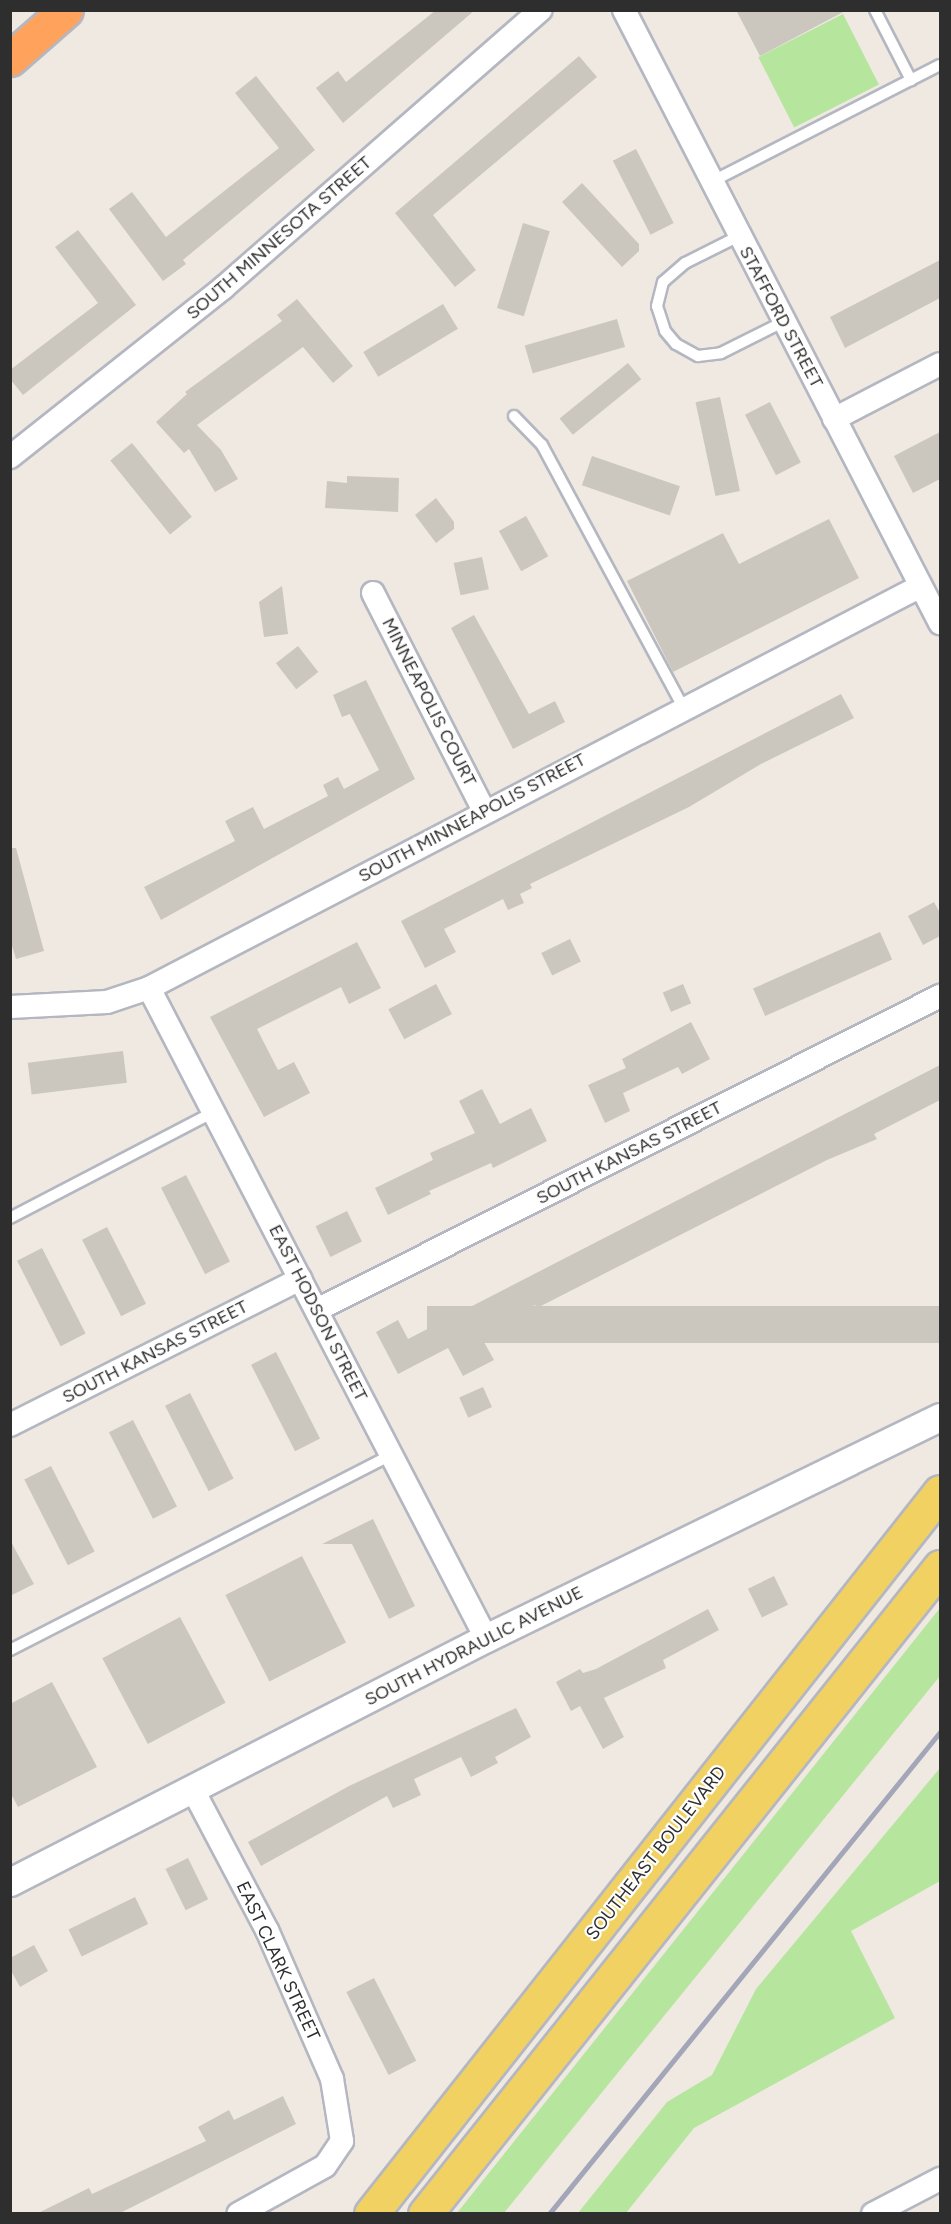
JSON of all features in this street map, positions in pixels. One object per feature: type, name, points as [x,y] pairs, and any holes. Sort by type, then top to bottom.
[{"type":"highway","points":[[10,59],[66,10]]},
{"type":"main road","name":"SOUTHEAST BOULEVARD","points":[[371,2214],[940,1492]]},
{"type":"main road","points":[[425,2214],[940,1567]]},
{"type":"street","name":"SOUTH MINNESOTA STREET","points":[[10,457],[223,288],[540,10]]},
{"type":"street","name":"STAFFORD STREET","points":[[624,10],[783,322],[940,622]]},
{"type":"street","points":[[834,419],[940,364]]},
{"type":"street","name":"SOUTH MINNEAPOLIS STREET","points":[[10,1007],[107,1002],[149,988],[683,707],[921,586]]},
{"type":"street","name":"MINNEAPOLIS COURT","points":[[373,593],[484,811]]},
{"type":"street","name":"EAST HODSON STREET","points":[[149,988],[486,1638]]},
{"type":"street","name":"SOUTH KANSAS STREET","points":[[317,1310],[940,996]]},
{"type":"street","name":"SOUTH KANSAS STREET","points":[[10,1425],[300,1279]]},
{"type":"street","name":"SOUTH HYDRAULIC AVENUE","points":[[10,1882],[486,1638],[940,1417]]},
{"type":"street","name":"EAST CLARK STREET","points":[[192,1788],[267,1930],[332,2079],[342,2141],[325,2166],[237,2214]]},
{"type":"street","points":[[873,2214],[940,2179]]},
{"type":"lane","points":[[875,10],[911,80]]},
{"type":"lane","points":[[711,182],[940,65]]},
{"type":"lane","points":[[739,236],[685,263],[663,282],[657,306],[665,331],[676,345],[698,356],[721,352],[783,322]]},
{"type":"lane","points":[[514,416],[542,445],[683,707]]},
{"type":"lane","points":[[10,1218],[214,1112]]},
{"type":"lane","points":[[10,1650],[391,1455]]},
{"type":"green space","points":[[843,14],[879,84],[794,128],[758,57]]},
{"type":"green space","points":[[940,1608],[940,1676],[504,2213],[457,2213]]},
{"type":"green space","points":[[940,1768],[940,1881],[851,1931],[895,2018],[694,2128],[626,2213],[578,2213],[667,2102],[712,2075],[756,1989]]},
{"type":"building","points":[[436,10],[475,10],[343,123],[316,88],[338,71],[346,82]]},
{"type":"building","points":[[736,10],[847,10],[760,56]]},
{"type":"building","points":[[579,56],[597,77],[433,215],[476,270],[455,287],[395,213]]},
{"type":"building","points":[[256,76],[315,150],[183,260],[186,264],[163,281],[109,209],[132,192],[166,237],[279,148],[235,93]]},
{"type":"building","points":[[636,149],[674,223],[651,235],[613,161]]},
{"type":"building","points":[[582,183],[639,244],[639,251],[622,267],[562,202]]},
{"type":"building","points":[[523,223],[550,231],[524,316],[497,308]]},
{"type":"building","points":[[78,230],[136,305],[23,395],[10,379],[10,370],[98,303],[55,247]]},
{"type":"building","points":[[940,260],[940,298],[845,348],[830,317]]},
{"type":"building","points":[[297,299],[353,366],[333,383],[303,347],[197,425],[221,450],[238,479],[215,492],[189,449],[184,453],[156,422],[187,394],[185,392],[282,321],[277,315]]},
{"type":"building","points":[[443,304],[458,329],[378,377],[363,352]]},
{"type":"building","points":[[617,319],[625,347],[533,373],[525,345]]},
{"type":"building","points":[[628,363],[641,379],[573,435],[560,418]]},
{"type":"building","points":[[720,397],[740,491],[716,496],[696,402]]},
{"type":"building","points":[[770,402],[801,463],[776,475],[745,415]]},
{"type":"building","points":[[940,432],[940,479],[913,493],[894,456]]},
{"type":"building","points":[[132,443],[192,517],[170,534],[110,461]]},
{"type":"building","points":[[592,456],[680,486],[670,516],[582,485]]},
{"type":"building","points":[[347,476],[399,478],[398,512],[325,508],[327,481],[347,483]]},
{"type":"building","points":[[436,498],[454,522],[454,529],[436,543],[415,515]]},
{"type":"building","points":[[526,516],[548,556],[521,571],[499,531]]},
{"type":"building","points":[[829,519],[859,578],[673,672],[627,581],[723,533],[739,564]]},
{"type":"building","points":[[482,557],[489,589],[460,595],[454,563]]},
{"type":"building","points":[[282,586],[288,634],[264,637],[259,602]]},
{"type":"building","points":[[474,615],[529,714],[555,701],[565,722],[513,749],[451,628]]},
{"type":"building","points":[[298,646],[318,672],[296,689],[276,663]]},
{"type":"building","points":[[366,680],[415,779],[161,920],[144,887],[235,841],[225,821],[253,807],[264,829],[328,796],[323,785],[338,777],[344,789],[379,770],[350,714],[342,717],[333,695]]},
{"type":"building","points":[[841,694],[854,718],[761,764],[689,807],[530,884],[532,888],[520,894],[524,903],[508,910],[503,899],[444,929],[456,952],[425,968],[401,921]]},
{"type":"building","points":[[10,848],[16,848],[44,951],[16,959],[10,939]]},
{"type":"building","points":[[934,902],[940,913],[940,936],[923,945],[908,916]]},
{"type":"building","points":[[880,932],[892,959],[765,1016],[753,989]]},
{"type":"building","points":[[570,939],[581,961],[552,975],[541,953]]},
{"type":"building","points":[[357,942],[381,988],[349,1004],[341,987],[257,1029],[278,1070],[294,1062],[310,1093],[264,1117],[210,1017]]},
{"type":"building","points":[[436,984],[452,1014],[404,1039],[388,1009]]},
{"type":"building","points":[[683,984],[691,1003],[671,1012],[663,993]]},
{"type":"building","points":[[691,1022],[710,1059],[682,1074],[678,1067],[623,1093],[630,1111],[605,1123],[588,1085],[626,1068],[622,1059]]},
{"type":"building","points":[[123,1051],[127,1083],[32,1094],[28,1063]]},
{"type":"building","points":[[940,1065],[940,1100],[874,1134],[877,1139],[827,1160],[537,1308],[535,1305],[479,1333],[494,1360],[463,1376],[448,1348],[398,1374],[376,1332],[398,1320],[408,1339]]},
{"type":"building","points":[[482,1089],[500,1124],[531,1108],[547,1141],[493,1168],[491,1163],[429,1191],[431,1194],[388,1215],[375,1188],[433,1160],[430,1153],[475,1133],[459,1101]]},
{"type":"building","points":[[186,1175],[230,1261],[205,1274],[161,1188]]},
{"type":"building","points":[[347,1211],[362,1242],[330,1257],[316,1226]]},
{"type":"building","points":[[107,1227],[146,1304],[121,1316],[82,1240]]},
{"type":"building","points":[[42,1248],[86,1334],[61,1346],[17,1261]]},
{"type":"building","points":[[427,1306],[940,1306],[940,1343],[427,1343]]},
{"type":"building","points":[[276,1352],[320,1438],[295,1451],[251,1365]]},
{"type":"building","points":[[483,1387],[492,1407],[468,1418],[459,1398]]},
{"type":"building","points":[[190,1393],[234,1479],[209,1491],[165,1406]]},
{"type":"building","points":[[133,1420],[177,1506],[153,1519],[109,1432]]},
{"type":"building","points":[[51,1466],[95,1552],[68,1565],[24,1480]]},
{"type":"building","points":[[373,1519],[415,1606],[389,1619],[352,1544],[322,1544]]},
{"type":"building","points":[[10,1540],[34,1584],[10,1596]]},
{"type":"building","points":[[302,1556],[346,1642],[269,1681],[225,1595]]},
{"type":"building","points":[[774,1576],[788,1605],[762,1617],[748,1589]]},
{"type":"building","points":[[708,1609],[719,1630],[663,1660],[666,1668],[604,1698],[624,1737],[603,1749],[580,1706],[571,1711],[556,1682],[580,1669],[583,1673],[596,1669]]},
{"type":"building","points":[[180,1617],[226,1703],[148,1744],[102,1658]]},
{"type":"building","points":[[52,1682],[97,1767],[18,1807],[10,1792],[10,1704]]},
{"type":"building","points":[[516,1708],[531,1737],[495,1757],[498,1763],[471,1777],[461,1757],[414,1779],[421,1795],[393,1808],[387,1796],[261,1866],[248,1842],[349,1786]]},
{"type":"building","points":[[188,1858],[208,1899],[186,1910],[166,1869]]},
{"type":"building","points":[[135,1897],[148,1924],[82,1956],[68,1929]]},
{"type":"building","points":[[34,1945],[48,1971],[20,1987],[10,1969],[10,1958]]},
{"type":"building","points":[[374,1978],[416,2061],[389,2075],[346,1992]]},
{"type":"building","points":[[283,2096],[296,2124],[118,2214],[36,2214],[89,2188],[92,2194],[206,2141],[198,2127],[229,2110],[234,2120]]},
{"type":"railway","points":[[549,2214],[940,1732]]}]
